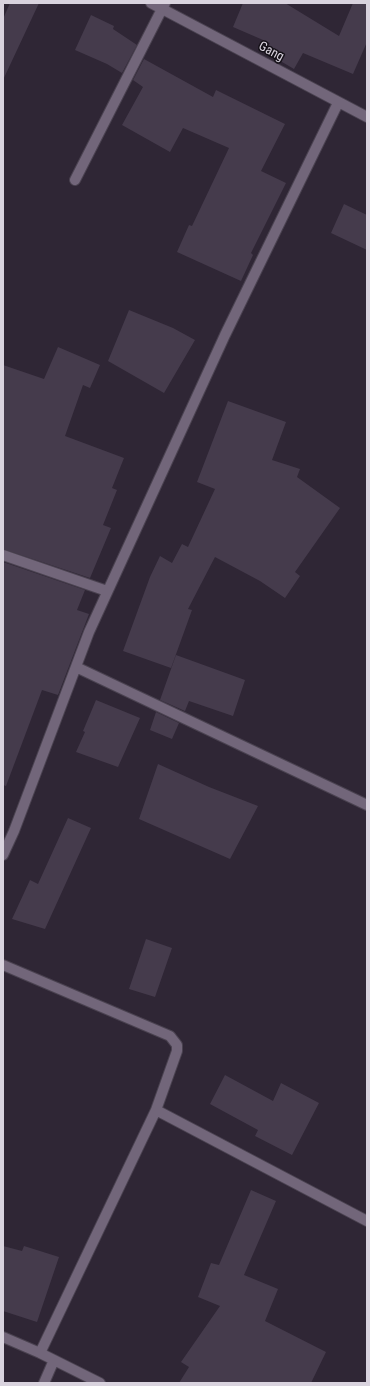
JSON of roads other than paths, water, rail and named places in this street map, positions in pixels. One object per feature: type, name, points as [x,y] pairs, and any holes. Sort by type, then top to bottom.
[{"type":"street","name":"Gang","points":[[151,3],[164,6],[338,103],[367,117]]},
{"type":"street","points":[[75,180],[164,6]]},
{"type":"street","points":[[3,855],[14,831],[89,632],[107,591],[225,335],[338,103]]},
{"type":"street","points":[[3,556],[107,591]]},
{"type":"street","points":[[76,667],[367,805]]},
{"type":"street","points":[[3,965],[170,1036],[177,1045],[177,1051],[156,1110],[40,1352]]},
{"type":"street","points":[[156,1110],[367,1221]]},
{"type":"street","points":[[3,1337],[40,1352],[100,1383]]},
{"type":"street","points":[[44,1383],[54,1360]]}]
